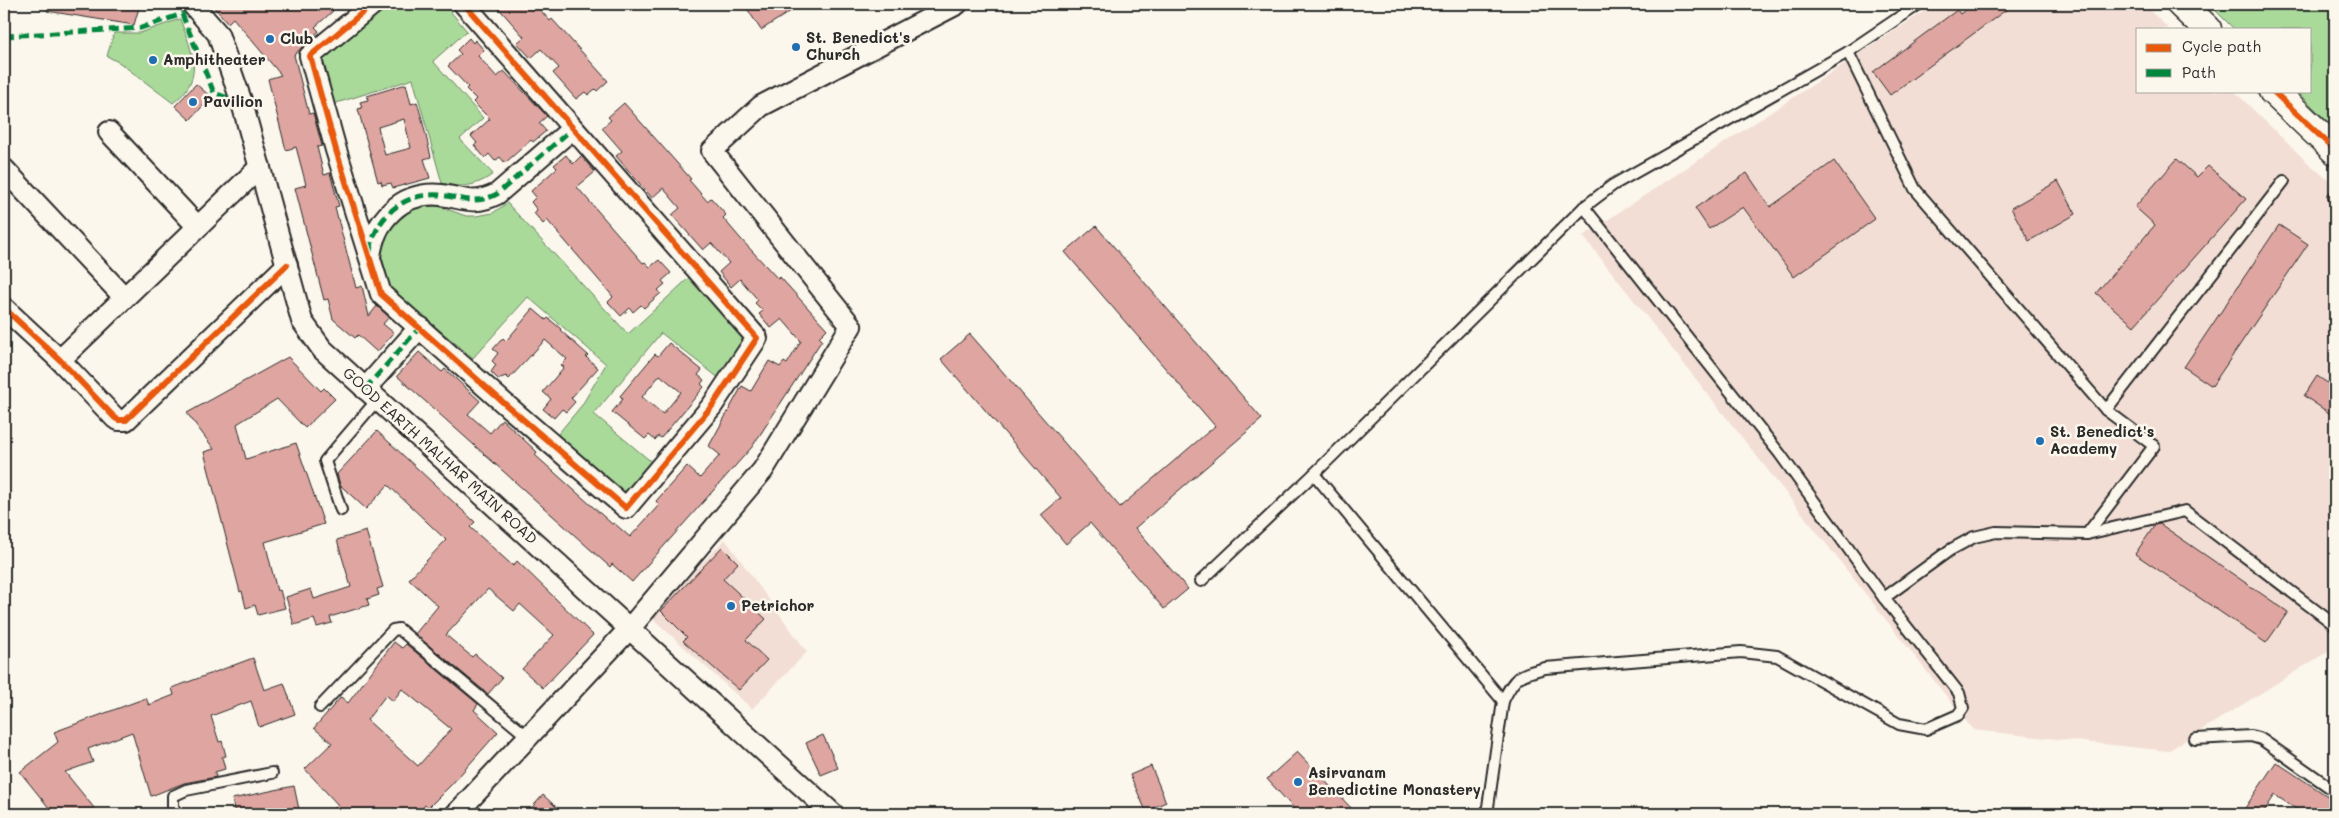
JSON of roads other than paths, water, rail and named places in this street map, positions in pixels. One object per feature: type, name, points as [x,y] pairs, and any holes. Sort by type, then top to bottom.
[{"type":"street","name":"GOOD EARTH MALHAR MAIN ROAD","points":[[192,4],[218,34],[242,103],[302,321],[322,350],[833,814]]},
{"type":"street","points":[[373,4],[310,56],[336,150],[381,294],[626,508],[712,406],[757,338],[464,4]]},
{"type":"street","points":[[456,814],[630,628],[763,470],[851,326],[712,151],[761,106],[957,4]]},
{"type":"street","points":[[2181,4],[2206,28]]},
{"type":"street","points":[[2274,92],[2335,150]]},
{"type":"street","points":[[370,257],[377,230],[394,208],[405,201],[430,195],[471,201],[489,198],[497,194],[572,129]]},
{"type":"street","points":[[109,132],[197,226]]},
{"type":"street","points":[[60,360],[124,296],[260,167]]},
{"type":"street","points":[[4,169],[124,296]]},
{"type":"street","points":[[4,308],[60,360],[115,418],[126,420],[287,265]]},
{"type":"street","points":[[371,394],[420,327]]},
{"type":"lane","points":[[1201,581],[1314,474],[1584,207],[1613,185],[1848,52],[1919,4]]},
{"type":"lane","points":[[1848,52],[1914,189],[2106,410],[2154,446],[2087,534]]},
{"type":"lane","points":[[2106,410],[2284,181]]},
{"type":"lane","points":[[1487,814],[1503,701],[1510,685],[1521,674],[1545,668],[1741,652],[1777,656],[1899,724],[1926,729],[1958,715],[1964,708],[1959,692],[1884,598],[1780,454],[1584,207]]},
{"type":"lane","points":[[341,510],[325,461],[371,394]]},
{"type":"lane","points":[[1314,474],[1503,701]]},
{"type":"lane","points":[[1884,598],[1950,550],[1974,537],[1996,532],[2087,534],[2185,512],[2335,625]]},
{"type":"lane","points":[[320,707],[393,630],[399,629],[528,737]]},
{"type":"lane","points":[[2196,739],[2251,736],[2261,739],[2335,791]]},
{"type":"lane","points":[[178,814],[173,807],[173,796],[186,790],[272,773]]},
{"type":"place","name":"Club","points":[[270,39]]},
{"type":"place","name":"St. Benedict's Church","points":[[796,47]]},
{"type":"place","name":"Amphitheater","points":[[153,60]]},
{"type":"place","name":"Pavilion","points":[[193,102]]},
{"type":"place","name":"St. Benedict's Academy","points":[[2040,441]]},
{"type":"place","name":"Petrichor","points":[[731,606]]},
{"type":"place","name":"Asirvanam Benedictine Monastery","points":[[1298,782]]}]
